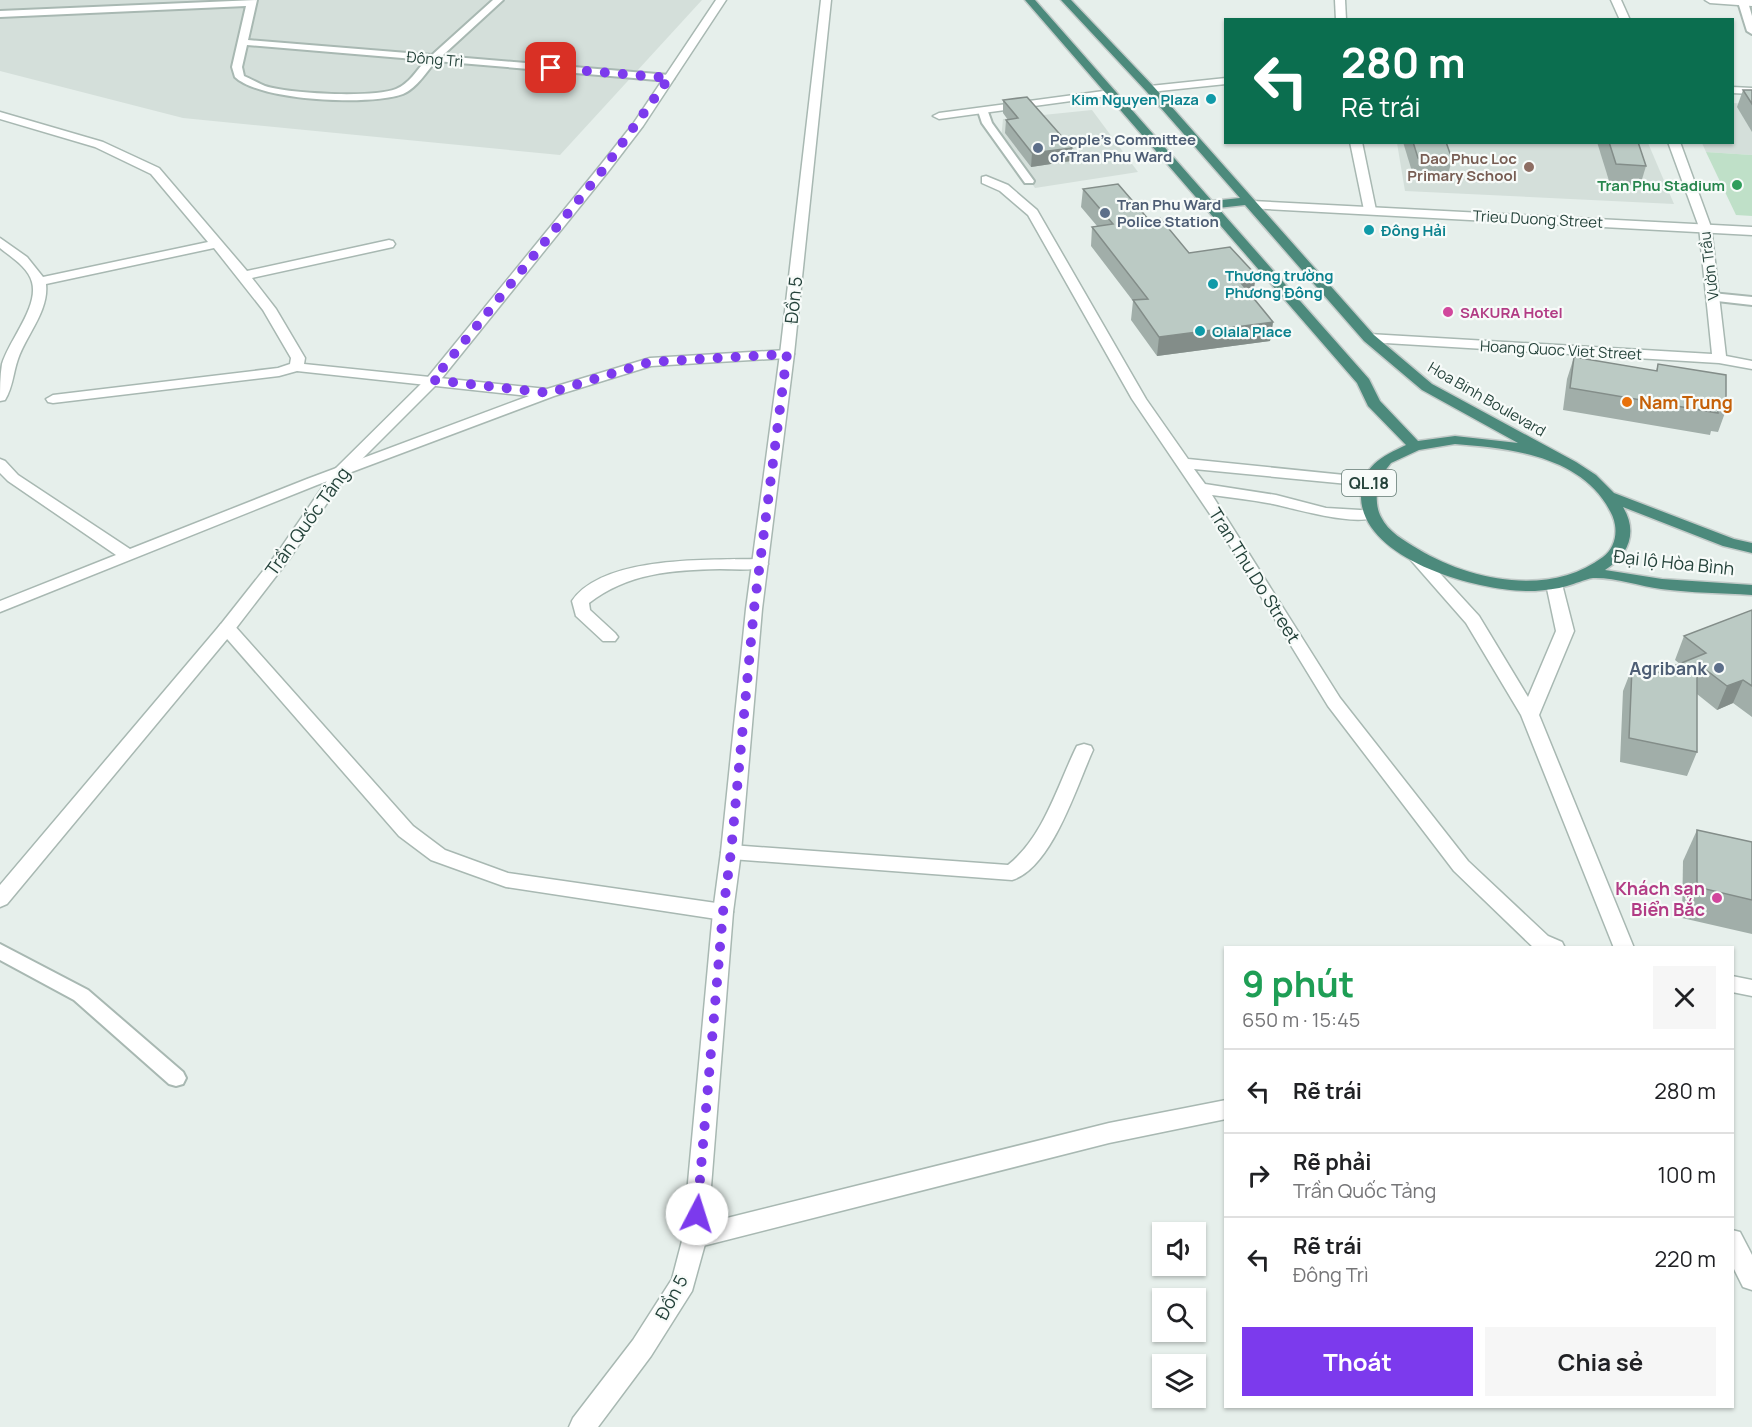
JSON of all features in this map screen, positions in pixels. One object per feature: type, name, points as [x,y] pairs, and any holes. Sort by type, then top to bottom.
[{"type":"highway","points":[[1030,0],[1364,382],[1374,403],[1415,446]]},
{"type":"highway","name":"Hoa Binh Boulevard","points":[[1066,0],[1150,89],[1369,338],[1427,387],[1583,473]]},
{"type":"highway","points":[[1111,93],[1150,89]]},
{"type":"highway","points":[[1209,205],[1250,203]]},
{"type":"highway","name":"QL.18","points":[[1455,440],[1500,443],[1544,454],[1583,473],[1611,497],[1624,523],[1623,542],[1612,559],[1592,573],[1554,584],[1520,585],[1483,581],[1448,572],[1418,558],[1388,537],[1371,514],[1369,481],[1386,460],[1415,446],[1455,440]]},
{"type":"highway","name":"Đại lộ Hòa Bình","points":[[1611,497],[1729,543],[1752,548]]},
{"type":"highway","name":"Đại lộ Hòa Bình","points":[[1592,573],[1662,584],[1752,590]]},
{"type":"street","name":"Trần Quốc Tảng","points":[[0,898],[227,628],[284,555],[340,472],[433,380],[603,170],[721,0]]},
{"type":"street","name":"Đồn 5","points":[[582,1427],[642,1348],[683,1283],[695,1237],[723,912],[759,564],[787,354],[826,0]]},
{"type":"street","points":[[1340,0],[1341,18]]},
{"type":"street","points":[[1616,0],[1623,18]]},
{"type":"street","points":[[1710,0],[1747,2]]},
{"type":"street","points":[[1150,89],[1224,81]]},
{"type":"street","points":[[1734,90],[1752,91]]},
{"type":"street","points":[[939,116],[1111,93]]},
{"type":"street","points":[[0,115],[63,131],[141,162],[155,171],[269,309],[298,357],[296,367]]},
{"type":"street","points":[[1356,144],[1370,210]]},
{"type":"street","name":"Vườn Trầu","points":[[1675,144],[1705,227],[1719,360]]},
{"type":"street","name":"Tran Thu Do Street","points":[[986,180],[1004,188],[1033,213],[1139,399],[1200,488],[1334,702],[1461,866],[1541,942],[1550,946]]},
{"type":"street","name":"Trieu Duong Street","points":[[1250,203],[1752,231]]},
{"type":"street","points":[[0,242],[26,264],[39,282],[39,300],[10,361],[5,388],[0,397]]},
{"type":"street","points":[[39,282],[216,244]]},
{"type":"street","points":[[244,276],[389,244]]},
{"type":"street","name":"Hoang Quoc Viet Street","points":[[1369,338],[1719,360],[1752,365]]},
{"type":"street","points":[[0,607],[340,472],[549,393],[650,362],[787,354]]},
{"type":"street","points":[[53,399],[279,372],[296,367],[549,393]]},
{"type":"street","points":[[1183,463],[1369,481]]},
{"type":"street","points":[[0,464],[13,478],[128,555]]},
{"type":"street","points":[[1200,488],[1276,500],[1326,513],[1371,514]]},
{"type":"street","points":[[1418,558],[1473,620],[1530,715],[1623,946]]},
{"type":"street","points":[[609,637],[582,612],[580,601],[591,591],[640,571],[667,567],[759,564]]},
{"type":"street","points":[[1530,715],[1565,631],[1554,584]]},
{"type":"street","points":[[227,628],[406,831],[438,855],[506,880],[723,912]]},
{"type":"street","points":[[731,852],[1012,873],[1025,864],[1040,844],[1084,750]]},
{"type":"street","points":[[1734,984],[1752,988]]},
{"type":"street","points":[[695,1237],[1109,1133],[1224,1109]]},
{"type":"street","points":[[1734,1244],[1752,1279]]},
{"type":"lane","points":[[0,14],[251,1],[237,67],[240,77],[267,89],[373,96],[392,95],[404,90],[433,58],[498,0]]},
{"type":"lane","points":[[1747,2],[1752,31]]},
{"type":"lane","name":"Đông Trì","points":[[243,42],[669,78]]},
{"type":"lane","points":[[983,111],[987,123],[1029,181]]},
{"type":"lane","points":[[1712,297],[1752,301]]},
{"type":"lane","points":[[0,951],[81,995],[176,1078]]},
{"type":"shaded area","points":[[0,0],[702,0],[560,155],[183,118],[0,71]]},
{"type":"shaded area","points":[[1734,103],[1752,104],[1752,155],[1706,152],[1702,144],[1734,144]]},
{"type":"shaded area","points":[[1092,110],[1138,172],[1035,188],[1001,139],[1003,119]]},
{"type":"shaded area","name":"Dao Phuc Loc Primary School","points":[[1397,144],[1648,144],[1674,204],[1405,191]]},
{"type":"green space","name":"Tran Phu Stadium","points":[[1706,152],[1752,155],[1752,216],[1736,215]]},
{"type":"building","points":[[1743,90],[1752,90],[1752,104]]},
{"type":"building","points":[[1027,97],[1072,148],[1032,153],[1006,120],[1018,118],[1003,100]]},
{"type":"building","points":[[1414,144],[1447,144],[1452,159],[1418,158]]},
{"type":"building","points":[[1610,144],[1639,144],[1646,166],[1616,164]]},
{"type":"building","points":[[1118,184],[1149,220],[1160,218],[1189,253],[1230,247],[1256,275],[1237,278],[1273,322],[1159,337],[1133,300],[1148,299],[1092,227],[1113,224],[1083,189]]},
{"type":"building","points":[[1574,357],[1657,371],[1658,364],[1726,375],[1726,410],[1718,408],[1718,413],[1570,388]]},
{"type":"building","points":[[1752,610],[1752,686],[1743,680],[1727,686],[1697,663],[1697,752],[1629,738],[1632,668],[1657,673],[1706,653],[1684,636]]},
{"type":"building","points":[[1697,830],[1752,842],[1752,900],[1697,887]]},
{"type":"place","name":"Kim Nguyen Plaza","points":[[1211,99]]},
{"type":"place","name":"People’s Committee of Tran Phu Ward","points":[[1038,148]]},
{"type":"place","name":"Dao Phuc Loc Primary School","points":[[1529,167]]},
{"type":"place","name":"Tran Phu Stadium","points":[[1737,185]]},
{"type":"place","name":"Tran Phu Ward Police Station","points":[[1105,213]]},
{"type":"place","name":"Đông Hải","points":[[1369,230]]},
{"type":"place","name":"Thương trường Phương Đông","points":[[1213,284]]},
{"type":"place","name":"SAKURA Hotel","points":[[1448,312]]},
{"type":"place","name":"Olala Place","points":[[1200,331]]},
{"type":"place","name":"Nam Trung","points":[[1627,402]]},
{"type":"place","name":"Agribank","points":[[1719,668]]},
{"type":"place","name":"Khách sạn Biển Bắc","points":[[1717,898]]},
{"type":"route","points":[[551,68],[669,78],[637,126],[603,170],[433,380],[549,393],[650,362],[787,354],[754,609],[731,852],[723,912],[697,1214]]}]
